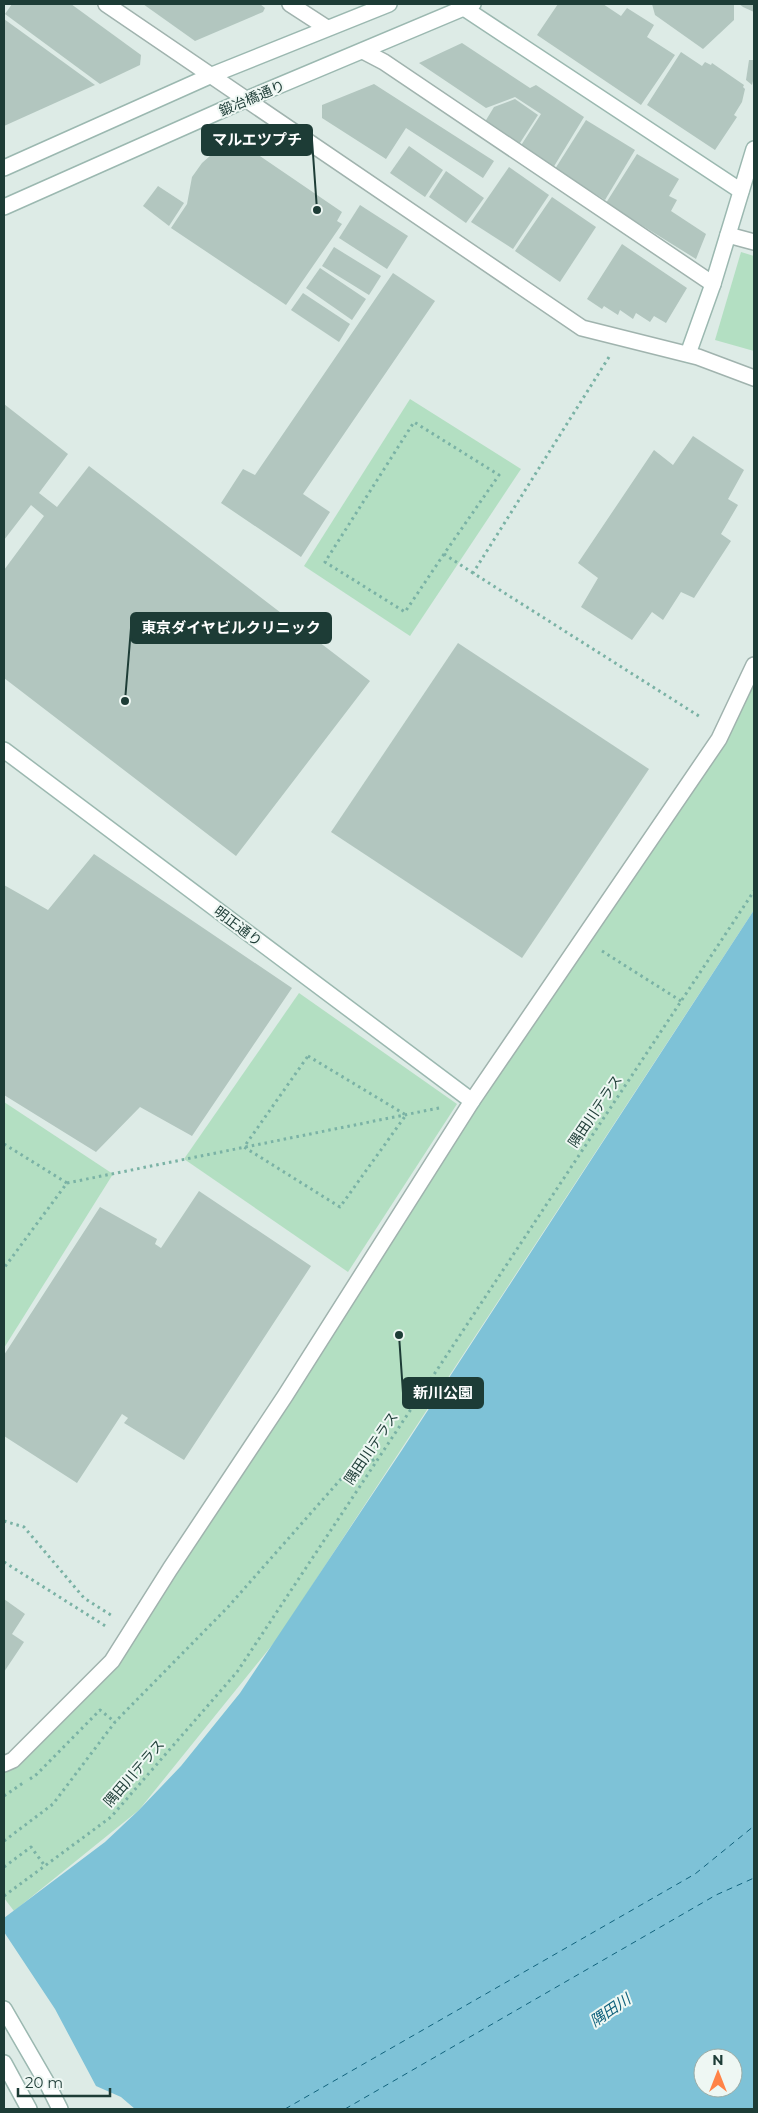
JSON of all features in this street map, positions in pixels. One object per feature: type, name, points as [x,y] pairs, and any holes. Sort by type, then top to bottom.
[{"type":"street","points":[[106,4],[582,328],[688,354],[754,378]]},
{"type":"street","points":[[290,4],[328,28]]},
{"type":"street","points":[[4,168],[212,75],[389,4]]},
{"type":"street","points":[[468,6],[741,191]]},
{"type":"street","name":"鍛冶橋通り","points":[[4,207],[247,100],[468,6]]},
{"type":"street","points":[[362,51],[384,62],[713,284]]},
{"type":"street","points":[[688,354],[713,284],[754,149]]},
{"type":"street","points":[[728,235],[754,242]]},
{"type":"street","points":[[4,1764],[13,1760],[112,1661],[128,1633],[284,1396],[472,1101],[723,731],[754,665]]},
{"type":"street","name":"明正通り","points":[[4,750],[472,1101]]},
{"type":"street","points":[[4,2009],[60,2109]]},
{"type":"street","points":[[4,2063],[29,2109]]},
{"type":"path","points":[[473,572],[621,338]]},
{"type":"path","points":[[414,422],[499,475],[444,554],[405,612],[325,562],[414,422]]},
{"type":"path","points":[[444,554],[723,731]]},
{"type":"path","name":"隅田川テラス","points":[[4,1896],[111,1817],[237,1672],[754,891]]},
{"type":"path","points":[[583,938],[681,1001]]},
{"type":"path","points":[[244,1147],[308,1056],[406,1115]]},
{"type":"path","points":[[4,1144],[66,1182],[472,1101]]},
{"type":"path","points":[[244,1147],[340,1207],[406,1115]]},
{"type":"path","points":[[4,1268],[66,1182]]},
{"type":"path","points":[[4,1841],[53,1804],[115,1722],[228,1607],[348,1471],[378,1458]]},
{"type":"path","points":[[4,1521],[24,1527],[84,1598],[128,1633]]},
{"type":"path","points":[[4,1562],[128,1633]]},
{"type":"path","points":[[4,1796],[37,1774],[100,1710],[115,1722]]},
{"type":"path","points":[[4,1868],[31,1847],[45,1866]]},
{"type":"green space","points":[[741,252],[754,256],[754,351],[715,340]]},
{"type":"green space","points":[[410,399],[521,469],[410,636],[304,566]]},
{"type":"green space","points":[[754,681],[754,910],[277,1639],[139,1810],[14,1911],[4,1898],[4,1764],[112,1661]]},
{"type":"green space","points":[[299,993],[457,1104],[348,1272],[184,1159]]},
{"type":"green space","points":[[4,1102],[113,1174],[4,1348]]},
{"type":"water","name":"隅田川","points":[[754,910],[754,2109],[4,2109],[4,1918],[105,1842],[139,1810],[181,1766],[240,1693],[402,1450]]},
{"type":"pier","points":[[4,1932],[55,2009],[96,2086],[121,2097],[135,2109],[4,2109]]},
{"type":"building","points":[[12,4],[71,4],[141,55],[140,65],[100,84],[5,14]]},
{"type":"building","points":[[143,4],[260,4],[265,8],[263,12],[195,41]]},
{"type":"building","points":[[558,4],[603,4],[621,16],[627,8],[654,25],[647,37],[675,55],[641,105],[537,35]]},
{"type":"building","points":[[652,4],[734,4],[734,20],[703,49],[655,15]]},
{"type":"building","points":[[739,4],[754,4],[754,12],[743,7]]},
{"type":"building","points":[[4,19],[95,85],[4,126]]},
{"type":"building","points":[[462,43],[530,88],[536,85],[584,117],[553,168],[520,147],[541,114],[515,97],[486,108],[419,63]]},
{"type":"building","points":[[681,52],[702,66],[705,62],[711,65],[712,63],[744,85],[742,102],[734,115],[737,117],[715,150],[647,105]]},
{"type":"building","points":[[749,60],[754,60],[752,85],[746,80]]},
{"type":"building","points":[[374,84],[494,161],[483,178],[406,128],[386,159],[322,118],[322,105]]},
{"type":"building","points":[[515,99],[538,115],[518,146],[483,125],[494,107]]},
{"type":"building","points":[[586,120],[635,150],[605,200],[555,169]]},
{"type":"building","points":[[235,139],[342,212],[337,221],[342,224],[286,305],[171,228],[187,204],[192,177],[202,163],[220,147]]},
{"type":"building","points":[[409,146],[443,170],[425,197],[390,173]]},
{"type":"building","points":[[637,154],[679,179],[669,196],[677,200],[671,211],[706,234],[696,259],[606,203]]},
{"type":"building","points":[[509,167],[549,195],[513,249],[471,222]]},
{"type":"building","points":[[446,171],[484,198],[466,223],[429,197]]},
{"type":"building","points":[[158,186],[184,203],[169,226],[143,206]]},
{"type":"building","points":[[552,197],[596,227],[560,282],[515,251]]},
{"type":"building","points":[[360,205],[408,236],[387,269],[339,238]]},
{"type":"building","points":[[622,244],[687,288],[666,323],[654,316],[650,322],[636,313],[633,319],[620,310],[618,315],[604,306],[602,309],[587,299]]},
{"type":"building","points":[[334,247],[381,276],[369,295],[322,266]]},
{"type":"building","points":[[320,268],[366,299],[352,320],[306,288]]},
{"type":"building","points":[[393,273],[435,301],[303,494],[330,512],[301,557],[221,503],[243,469],[255,475]]},
{"type":"building","points":[[303,293],[350,324],[339,342],[291,310]]},
{"type":"building","points":[[4,404],[68,454],[39,493],[57,507],[89,466],[370,681],[236,856],[4,678],[4,570],[44,516],[31,505],[4,540]]},
{"type":"building","points":[[693,436],[744,470],[728,499],[738,505],[721,534],[731,541],[694,598],[681,592],[663,620],[652,612],[632,640],[581,607],[598,578],[578,563],[654,450],[673,465]]},
{"type":"building","points":[[458,643],[649,769],[522,958],[331,832]]},
{"type":"building","points":[[94,854],[292,988],[192,1136],[140,1107],[96,1152],[4,1095],[4,885],[48,910]]},
{"type":"building","points":[[199,1191],[311,1266],[184,1460],[124,1423],[128,1418],[122,1414],[77,1483],[4,1436],[4,1355],[100,1207],[157,1239],[155,1244],[161,1248]]},
{"type":"building","points":[[4,1599],[25,1614],[12,1634],[24,1642],[4,1672]]},
{"type":"ferry route","points":[[285,2109],[695,1874],[754,1826]]},
{"type":"ferry route","points":[[345,2109],[716,1895],[754,1878]]},
{"type":"place","name":"マルエツプチ","points":[[317,210]]},
{"type":"place","name":"東京ダイヤビルクリニック","points":[[125,701]]},
{"type":"place","name":"新川公園","points":[[399,1335]]}]
